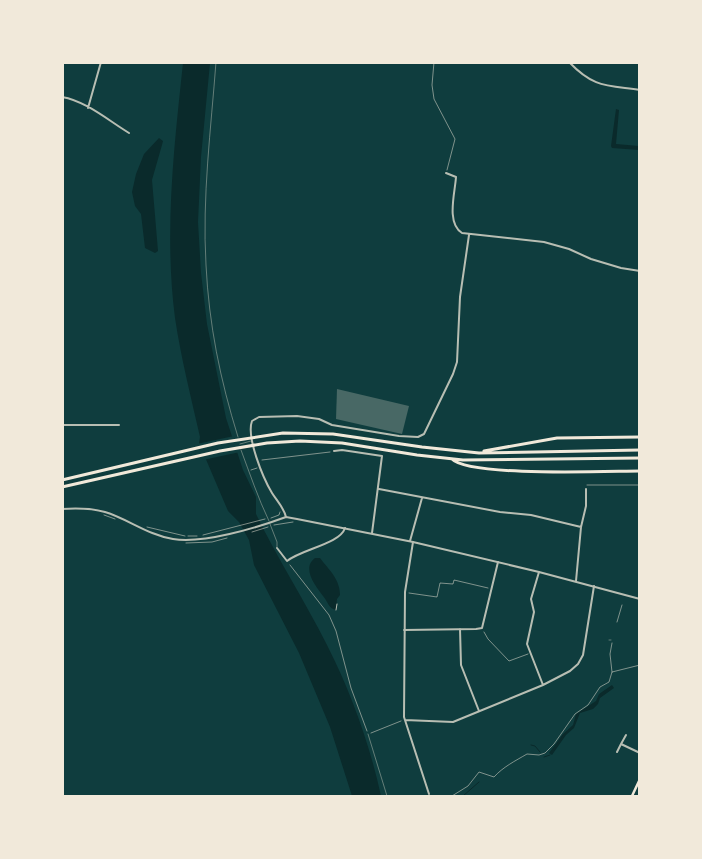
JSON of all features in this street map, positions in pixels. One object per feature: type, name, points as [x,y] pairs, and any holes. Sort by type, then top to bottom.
[{"type":"highway","points":[[62,480],[264,435],[283,434],[333,434],[422,448],[479,452],[640,450]]},
{"type":"highway","points":[[479,452],[557,438],[640,437]]},
{"type":"highway","points":[[62,487],[267,443],[300,441],[342,443],[451,459],[490,461],[640,458]]},
{"type":"highway","points":[[451,459],[456,463],[466,465],[520,472],[640,471]]},
{"type":"main road","points":[[632,796],[640,779]]},
{"type":"street","points":[[88,108],[100,62]]},
{"type":"street","points":[[569,62],[591,81],[602,85],[640,90]]},
{"type":"street","points":[[62,97],[69,98],[88,108],[129,133]]},
{"type":"street","points":[[446,172],[456,177],[454,226],[459,231],[469,234],[544,242],[569,249],[591,259],[640,272]]},
{"type":"street","points":[[286,517],[264,478],[253,441],[250,425],[252,421],[260,417],[297,416],[319,419],[332,425],[398,436],[418,437],[424,434],[453,374],[456,362],[460,297],[469,234]]},
{"type":"street","points":[[62,425],[119,425]]},
{"type":"street","points":[[334,452],[342,450],[382,456],[372,533]]},
{"type":"street","points":[[379,489],[500,512],[531,514],[581,527]]},
{"type":"street","points":[[576,582],[581,527],[586,506],[586,489]]},
{"type":"street","points":[[422,498],[412,542],[405,592],[405,720],[429,794]]},
{"type":"street","points":[[62,509],[81,509],[106,513],[172,539],[200,540],[286,517],[412,542],[539,572],[640,599]]},
{"type":"street","points":[[277,548],[287,561],[306,550],[340,537],[345,528]]},
{"type":"street","points":[[404,630],[481,629],[484,626],[498,562]]},
{"type":"street","points":[[539,572],[531,600],[534,612],[527,644],[543,685]]},
{"type":"street","points":[[405,720],[453,722],[543,685],[570,671],[578,664],[582,657],[594,586]]},
{"type":"street","points":[[336,610],[337,604]]},
{"type":"street","points":[[460,629],[461,665],[479,711]]},
{"type":"street","points":[[617,752],[626,735]]},
{"type":"street","points":[[621,744],[640,753]]},
{"type":"lane","points":[[216,62],[205,221],[206,264],[215,346],[225,396],[260,503],[275,534],[277,548]]},
{"type":"lane","points":[[240,444],[253,441]]},
{"type":"lane","points":[[368,734],[387,796]]},
{"type":"path","points":[[434,62],[432,86],[434,99],[454,139],[446,172]]},
{"type":"path","points":[[258,460],[334,452]]},
{"type":"path","points":[[249,470],[257,468]]},
{"type":"path","points":[[586,489],[587,485],[640,485]]},
{"type":"path","points":[[145,526],[174,535],[200,536],[279,515]]},
{"type":"path","points":[[276,525],[292,522]]},
{"type":"path","points":[[290,566],[329,615],[336,631],[351,688],[368,734],[405,720]]},
{"type":"path","points":[[405,592],[437,597],[440,583],[453,584],[454,580],[492,589]]},
{"type":"path","points":[[617,622],[622,605]]},
{"type":"path","points":[[481,629],[509,661],[530,653]]},
{"type":"path","points":[[452,796],[468,786],[479,772],[494,777],[505,766],[516,762],[527,754],[539,755],[545,753],[554,744],[575,714],[590,703],[600,687],[609,682],[612,672],[610,654],[612,642]]},
{"type":"path","points":[[612,672],[640,664]]},
{"type":"water","points":[[183,63],[210,63],[201,157],[198,222],[207,324],[226,418],[243,470],[256,497],[256,514],[310,612],[352,700],[381,796],[352,796],[330,727],[299,653],[254,565],[249,540],[239,522],[228,511],[199,443],[200,437],[175,318],[170,254],[174,158]]},
{"type":"water","points":[[616,109],[619,110],[616,144],[639,146],[639,150],[612,148]]},
{"type":"water","points":[[159,138],[163,141],[152,180],[158,251],[155,253],[145,248],[141,214],[135,206],[132,192],[136,174],[144,154]]},
{"type":"water","points":[[315,558],[320,558],[338,584],[340,595],[337,599],[336,610],[330,607],[311,577],[309,567]]},
{"type":"water","points":[[612,685],[614,688],[600,698],[598,704],[593,709],[580,713],[574,728],[566,735],[552,755],[549,753],[563,734],[573,725],[576,714],[596,701],[599,694]]},
{"type":"pier","points":[[234,436],[240,452],[203,460],[197,444]]},
{"type":"building","points":[[337,389],[409,406],[402,434],[336,419]]},
{"type":"waterway","points":[[531,745],[535,746],[540,752]]},
{"type":"waterway","points":[[544,757],[550,755]]},
{"type":"waterway","points":[[463,796],[479,782]]}]
